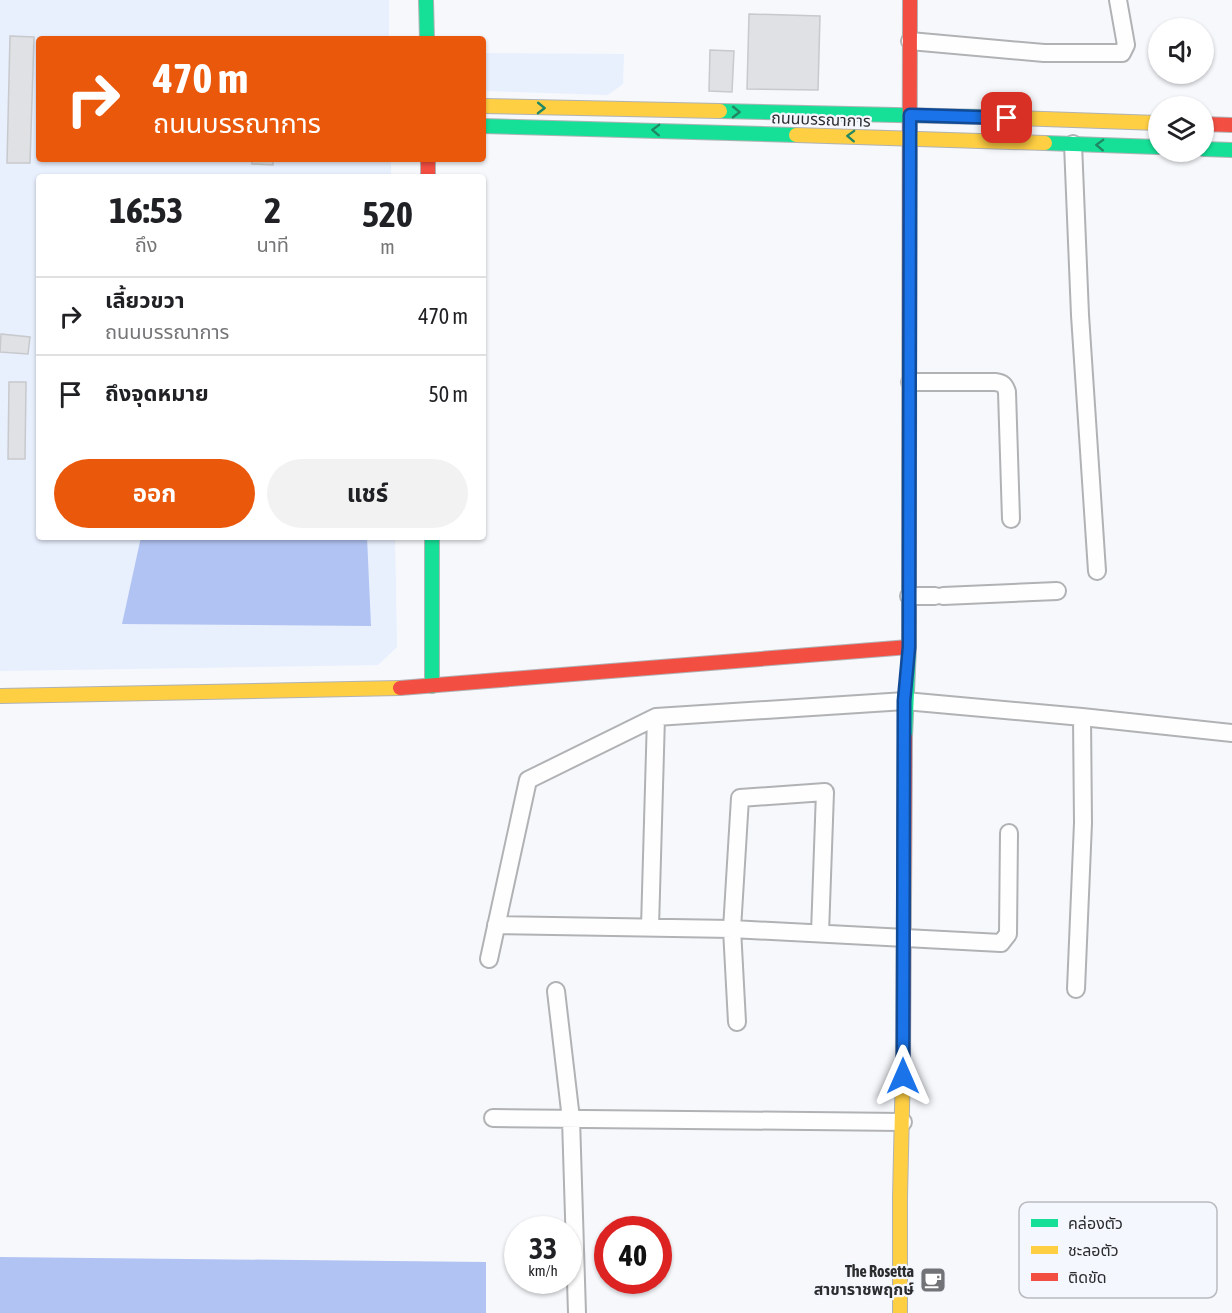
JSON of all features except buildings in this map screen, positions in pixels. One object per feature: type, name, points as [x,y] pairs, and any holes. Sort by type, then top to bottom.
[{"type":"street","points":[[426,0],[427,36]]},
{"type":"street","points":[[900,1313],[904,701],[909,647],[910,0]]},
{"type":"street","points":[[910,41],[1044,53],[1122,53],[1126,45],[1118,0]]},
{"type":"street","name":"ถนนบรรณาการ","points":[[486,106],[1148,123]]},
{"type":"street","points":[[1214,124],[1232,125]]},
{"type":"street","name":"ถนนบรรณาการ","points":[[486,126],[1148,147]]},
{"type":"street","points":[[1073,144],[1080,315],[1097,571]]},
{"type":"street","points":[[1214,149],[1232,150]]},
{"type":"street","points":[[910,382],[995,382],[1005,386],[1011,519]]},
{"type":"street","points":[[432,540],[432,686]]},
{"type":"street","points":[[909,596],[1057,591]]},
{"type":"street","points":[[0,696],[379,690],[909,647]]},
{"type":"street","points":[[489,958],[528,780],[656,717],[904,701],[1232,733]]},
{"type":"street","points":[[650,927],[656,717]]},
{"type":"street","points":[[1076,989],[1083,823],[1082,717]]},
{"type":"street","points":[[737,1022],[732,929],[740,798],[825,792],[820,933]]},
{"type":"street","points":[[496,925],[732,929],[1001,943],[1008,934],[1009,833]]},
{"type":"street","points":[[556,991],[571,1119],[577,1313]]},
{"type":"street","points":[[493,1118],[903,1122]]},
{"type":"shaded area","points":[[0,0],[389,0],[389,36],[36,36],[36,162],[391,162],[391,174],[36,174],[36,540],[395,540],[397,647],[378,665],[0,671]]},
{"type":"shaded area","points":[[486,53],[624,54],[623,84],[608,95],[486,91]]},
{"type":"water","points":[[140,540],[367,540],[371,626],[122,624]]},
{"type":"water","points":[[0,1257],[486,1262],[486,1313],[0,1313]]},
{"type":"traffic: fast","points":[[426,0],[427,36]]},
{"type":"traffic: fast","points":[[720,111],[985,117]]},
{"type":"traffic: fast","points":[[486,126],[796,135]]},
{"type":"traffic: fast","points":[[1045,143],[1148,147]]},
{"type":"traffic: fast","points":[[1214,149],[1232,150]]},
{"type":"traffic: fast","points":[[905,737],[909,647],[909,466]]},
{"type":"traffic: fast","points":[[432,540],[432,686]]},
{"type":"traffic: slow","points":[[486,106],[720,111]]},
{"type":"traffic: slow","points":[[985,117],[1148,123]]},
{"type":"traffic: slow","points":[[796,135],[1045,143]]},
{"type":"traffic: slow","points":[[0,696],[400,688]]},
{"type":"traffic: slow","points":[[900,1313],[903,1066]]},
{"type":"traffic: jam","points":[[909,466],[910,0]]},
{"type":"traffic: jam","points":[[1214,124],[1232,125]]},
{"type":"traffic: jam","points":[[428,162],[428,174]]},
{"type":"traffic: jam","points":[[400,688],[909,647]]},
{"type":"traffic: jam","points":[[903,1066],[905,737]]},
{"type":"place","name":"The Rosetta สาขาราชพฤกษ์","points":[[933,1280]]},
{"type":"route","points":[[903,1076],[904,701],[909,647],[910,115],[1007,118]]}]
